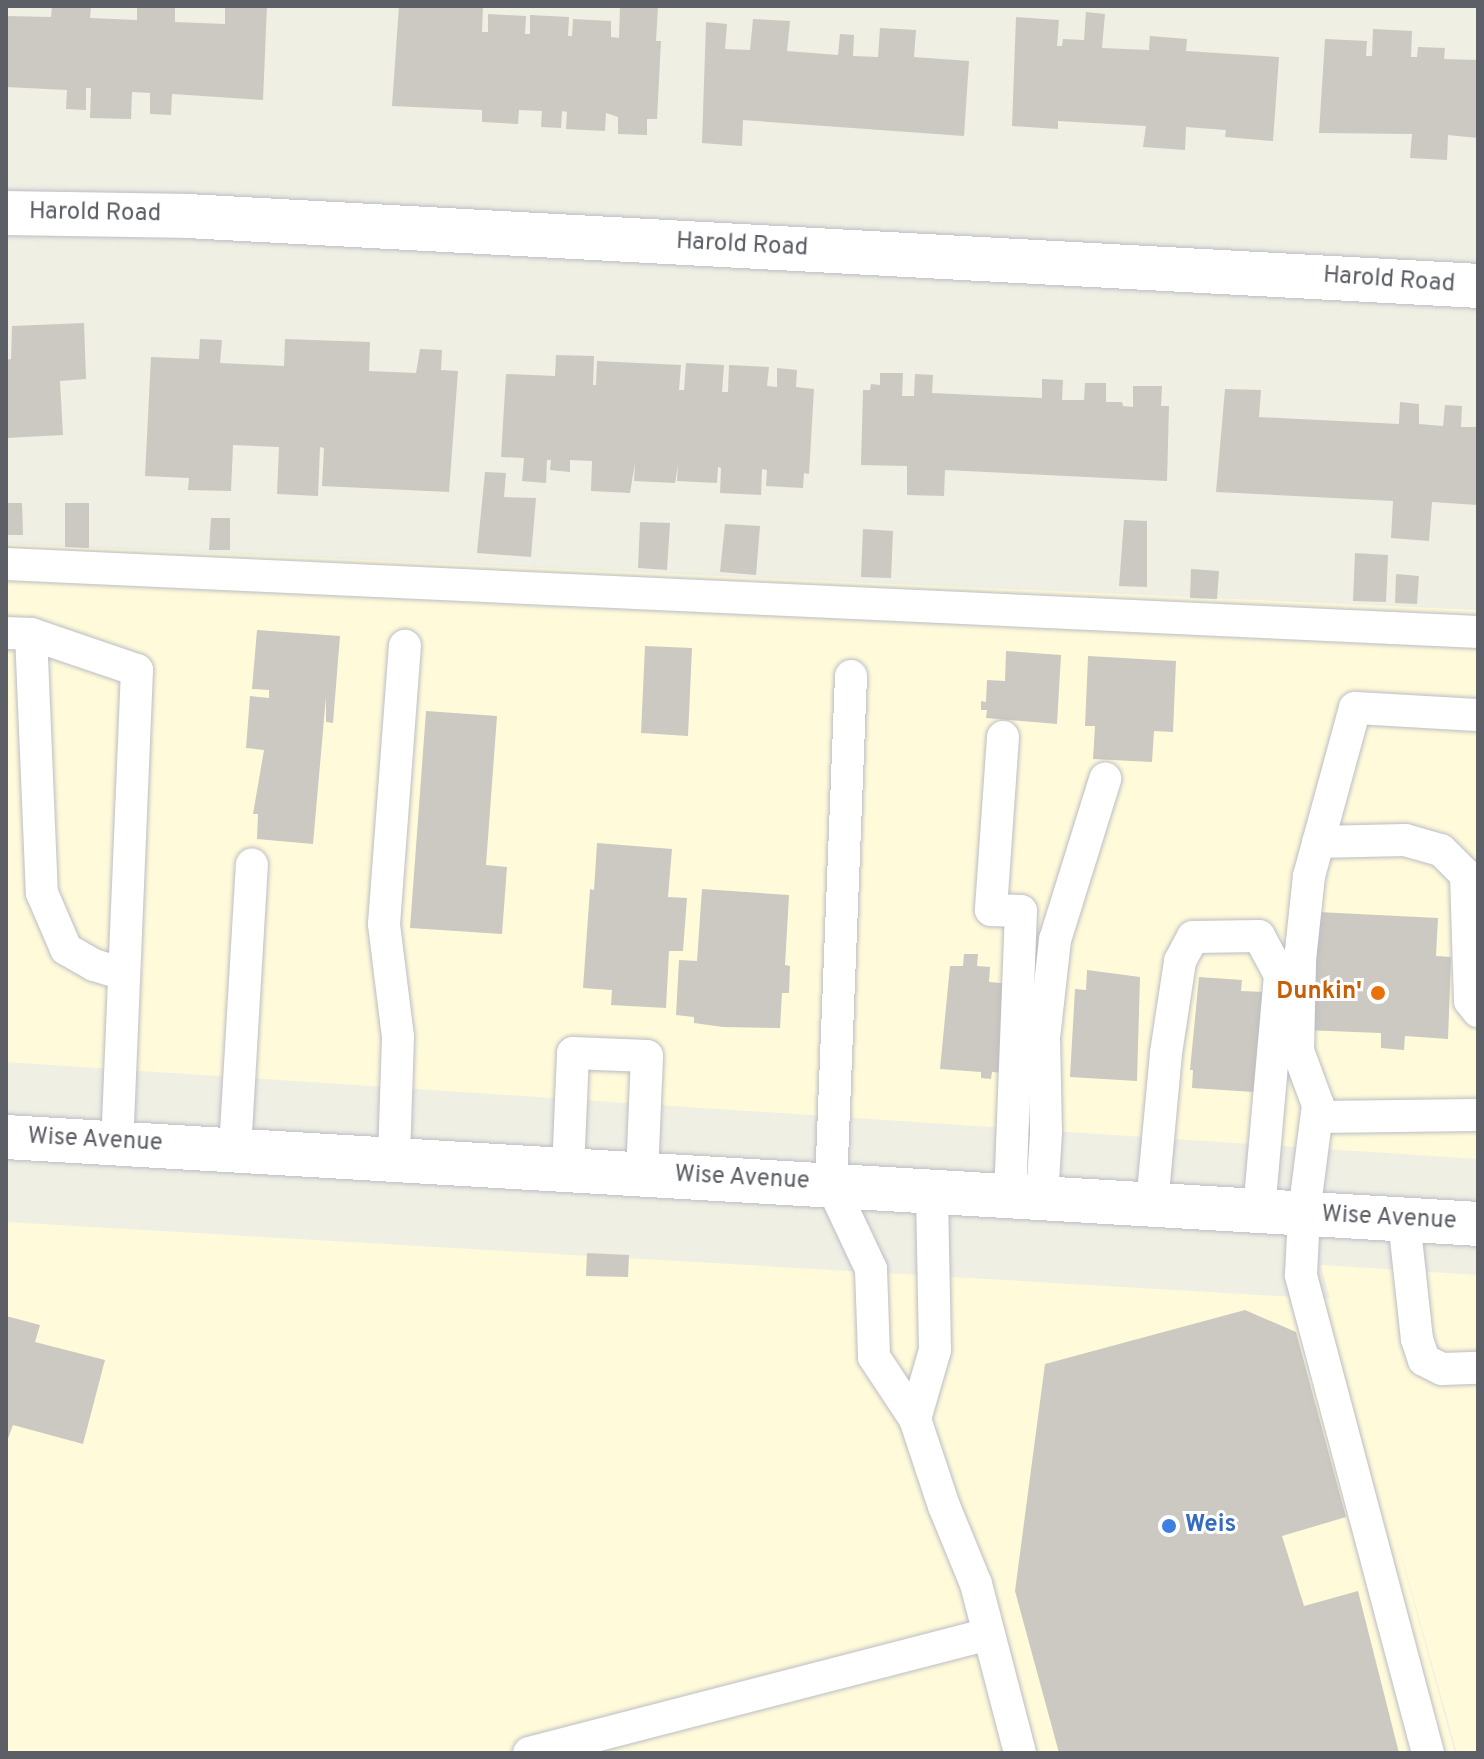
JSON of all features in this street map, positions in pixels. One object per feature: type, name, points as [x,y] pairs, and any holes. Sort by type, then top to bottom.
[{"type":"main road","name":"Harold Road","points":[[6,213],[187,216],[1478,286]]},
{"type":"main road","name":"Wise Avenue","points":[[6,1137],[117,1141],[1478,1224]]},
{"type":"lane","points":[[6,564],[1478,632]]},
{"type":"lane","points":[[117,1141],[137,670],[19,634],[42,893],[66,949],[94,965],[124,974]]},
{"type":"lane","points":[[394,1158],[398,1037],[384,924],[405,646]]},
{"type":"lane","points":[[851,676],[831,1184],[871,1269],[874,1357],[915,1419],[944,1506],[976,1584],[1020,1753]]},
{"type":"lane","points":[[1428,1753],[1301,1275],[1304,1213],[1318,1105],[1298,1051],[1300,960],[1309,876],[1355,708],[1478,715]]},
{"type":"lane","points":[[1003,737],[991,910],[1021,911],[1026,1197]]},
{"type":"lane","points":[[1026,1197],[1046,1132],[1044,1038],[1055,940],[1105,779]]},
{"type":"lane","points":[[1318,842],[1405,840],[1441,850],[1466,875],[1470,1001],[1478,1011]]},
{"type":"lane","points":[[235,1149],[252,865]]},
{"type":"lane","points":[[1152,1204],[1166,1053],[1180,961],[1193,937],[1259,936],[1280,975],[1259,1210]]},
{"type":"lane","points":[[568,1169],[573,1053],[647,1056],[642,1173]]},
{"type":"lane","points":[[1317,1117],[1478,1115]]},
{"type":"lane","points":[[915,1419],[935,1350],[932,1190]]},
{"type":"lane","points":[[1404,1220],[1417,1339],[1424,1360],[1442,1369],[1478,1368]]},
{"type":"lane","points":[[529,1753],[989,1634]]},
{"type":"shaded area","points":[[6,544],[1478,610],[1478,1159],[6,1062]]},
{"type":"shaded area","points":[[6,1222],[1330,1299],[1321,1265],[1478,1275],[1478,1753],[1457,1753],[1382,1486],[1455,1753],[6,1753]]},
{"type":"building","points":[[52,6],[91,6],[90,18],[137,20],[137,6],[175,6],[175,22],[225,24],[225,6],[267,6],[263,100],[172,94],[171,115],[150,114],[150,93],[132,92],[131,119],[90,118],[91,88],[86,88],[86,110],[66,109],[67,90],[6,87],[6,16],[51,17]]},
{"type":"building","points":[[399,6],[483,6],[482,32],[488,32],[488,14],[526,16],[525,34],[530,34],[530,15],[569,17],[568,36],[572,36],[573,19],[611,21],[611,37],[619,38],[620,6],[658,6],[656,41],[661,41],[657,119],[647,119],[647,135],[618,134],[618,117],[606,113],[605,131],[566,129],[567,112],[562,111],[561,128],[541,127],[542,111],[519,110],[518,124],[482,122],[482,110],[392,106]]},
{"type":"building","points":[[1086,12],[1105,14],[1102,48],[1149,50],[1150,36],[1187,39],[1186,51],[1279,57],[1273,141],[1225,137],[1226,130],[1186,127],[1185,150],[1143,147],[1146,126],[1058,121],[1058,129],[1012,126],[1016,17],[1059,20],[1057,46],[1062,46],[1063,39],[1084,40]]},
{"type":"building","points":[[753,19],[790,21],[787,51],[838,55],[840,34],[854,35],[853,56],[878,57],[880,28],[916,30],[914,57],[969,61],[964,136],[743,120],[742,146],[702,143],[706,22],[727,24],[725,49],[750,50]]},
{"type":"building","points":[[1373,29],[1412,31],[1411,57],[1417,57],[1418,47],[1445,48],[1444,59],[1478,60],[1478,138],[1448,135],[1447,160],[1410,158],[1412,134],[1319,133],[1325,39],[1367,41],[1366,56],[1372,56]]},
{"type":"building","points":[[84,323],[86,379],[60,381],[63,435],[6,438],[6,360],[11,359],[12,326]]},
{"type":"building","points":[[200,339],[222,340],[220,363],[284,366],[285,339],[370,342],[369,371],[416,373],[420,349],[442,350],[441,370],[458,371],[449,492],[322,486],[324,448],[320,447],[318,496],[277,494],[279,447],[233,445],[231,491],[188,490],[189,478],[145,476],[151,357],[199,359]]},
{"type":"building","points":[[556,355],[594,356],[593,385],[596,385],[597,361],[681,365],[679,390],[684,390],[686,363],[724,365],[722,392],[728,392],[729,365],[769,367],[767,386],[777,387],[777,368],[797,370],[796,387],[814,389],[809,474],[804,473],[803,488],[766,486],[767,470],[762,469],[761,495],[720,493],[721,468],[718,467],[717,483],[677,481],[678,465],[675,483],[634,481],[635,463],[630,493],[591,491],[592,461],[570,460],[570,472],[550,470],[551,460],[547,460],[546,483],[522,481],[524,458],[501,457],[506,374],[555,376]]},
{"type":"building","points":[[880,373],[903,373],[902,396],[914,396],[915,374],[933,375],[932,393],[1042,398],[1042,379],[1063,380],[1062,400],[1084,400],[1085,383],[1106,383],[1106,402],[1122,402],[1123,406],[1133,407],[1133,386],[1162,386],[1161,406],[1169,406],[1167,481],[945,470],[944,496],[907,495],[907,466],[861,465],[863,390],[870,390],[871,384],[880,385]]},
{"type":"building","points":[[1225,389],[1261,390],[1259,417],[1399,424],[1400,402],[1419,404],[1419,424],[1443,426],[1445,405],[1462,406],[1461,427],[1478,427],[1478,505],[1432,502],[1429,541],[1391,538],[1393,501],[1216,492]]},
{"type":"building","points":[[485,472],[506,473],[504,497],[536,498],[531,557],[477,553]]},
{"type":"building","points":[[6,503],[22,503],[23,535],[6,535]]},
{"type":"building","points":[[65,503],[89,503],[89,548],[65,547]]},
{"type":"building","points":[[211,518],[230,518],[230,550],[209,550]]},
{"type":"building","points":[[1124,520],[1147,521],[1147,587],[1119,586]]},
{"type":"building","points":[[640,522],[670,523],[667,570],[638,568]]},
{"type":"building","points":[[725,524],[760,526],[756,575],[720,572]]},
{"type":"building","points":[[863,529],[893,531],[891,578],[861,577]]},
{"type":"building","points":[[1355,553],[1388,555],[1386,602],[1353,601]]},
{"type":"building","points":[[1191,569],[1219,571],[1217,599],[1190,598]]},
{"type":"building","points":[[1396,574],[1419,576],[1417,604],[1395,603]]},
{"type":"building","points":[[257,630],[340,636],[333,723],[326,722],[326,697],[313,844],[257,839],[258,814],[253,814],[264,750],[246,748],[250,696],[269,698],[269,690],[252,689]]},
{"type":"building","points":[[645,646],[692,648],[688,736],[641,733]]},
{"type":"building","points":[[1006,651],[1061,655],[1057,724],[986,718],[987,710],[981,710],[981,701],[986,702],[987,680],[1005,681]]},
{"type":"building","points":[[1088,656],[1176,661],[1173,732],[1154,731],[1152,762],[1093,759],[1095,726],[1085,726]]},
{"type":"building","points":[[426,711],[497,716],[486,865],[507,867],[502,934],[410,928]]},
{"type":"building","points":[[597,843],[672,849],[668,897],[687,898],[683,951],[669,951],[666,1008],[611,1005],[612,990],[583,988],[590,889],[594,890]]},
{"type":"building","points":[[702,889],[789,895],[785,965],[790,966],[789,993],[782,993],[780,1028],[723,1027],[694,1023],[694,1017],[676,1015],[679,960],[697,961]]},
{"type":"building","name":"Dunkin'","points":[[1318,912],[1438,918],[1436,956],[1451,957],[1448,1039],[1405,1036],[1404,1050],[1381,1048],[1381,1033],[1303,1030]]},
{"type":"building","points":[[964,954],[978,954],[977,966],[990,967],[989,982],[1012,984],[1006,1073],[992,1072],[991,1079],[981,1078],[981,1072],[940,1069],[950,966],[963,966]]},
{"type":"building","points":[[1087,970],[1140,977],[1137,1081],[1070,1077],[1075,989],[1086,990]]},
{"type":"building","points":[[1199,977],[1242,980],[1241,991],[1264,992],[1254,1092],[1192,1088],[1193,1070],[1190,1070]]},
{"type":"building","points":[[587,1253],[629,1255],[628,1277],[586,1276]]},
{"type":"building","name":"Weis","points":[[1245,1310],[1296,1332],[1346,1517],[1282,1536],[1304,1606],[1358,1591],[1399,1753],[1059,1753],[1015,1591],[1045,1364]]},
{"type":"building","points":[[6,1316],[40,1325],[35,1342],[105,1360],[83,1444],[13,1425],[6,1444]]},
{"type":"place","name":"Dunkin'","points":[[1378,993]]},
{"type":"place","name":"Weis","points":[[1169,1526]]}]
